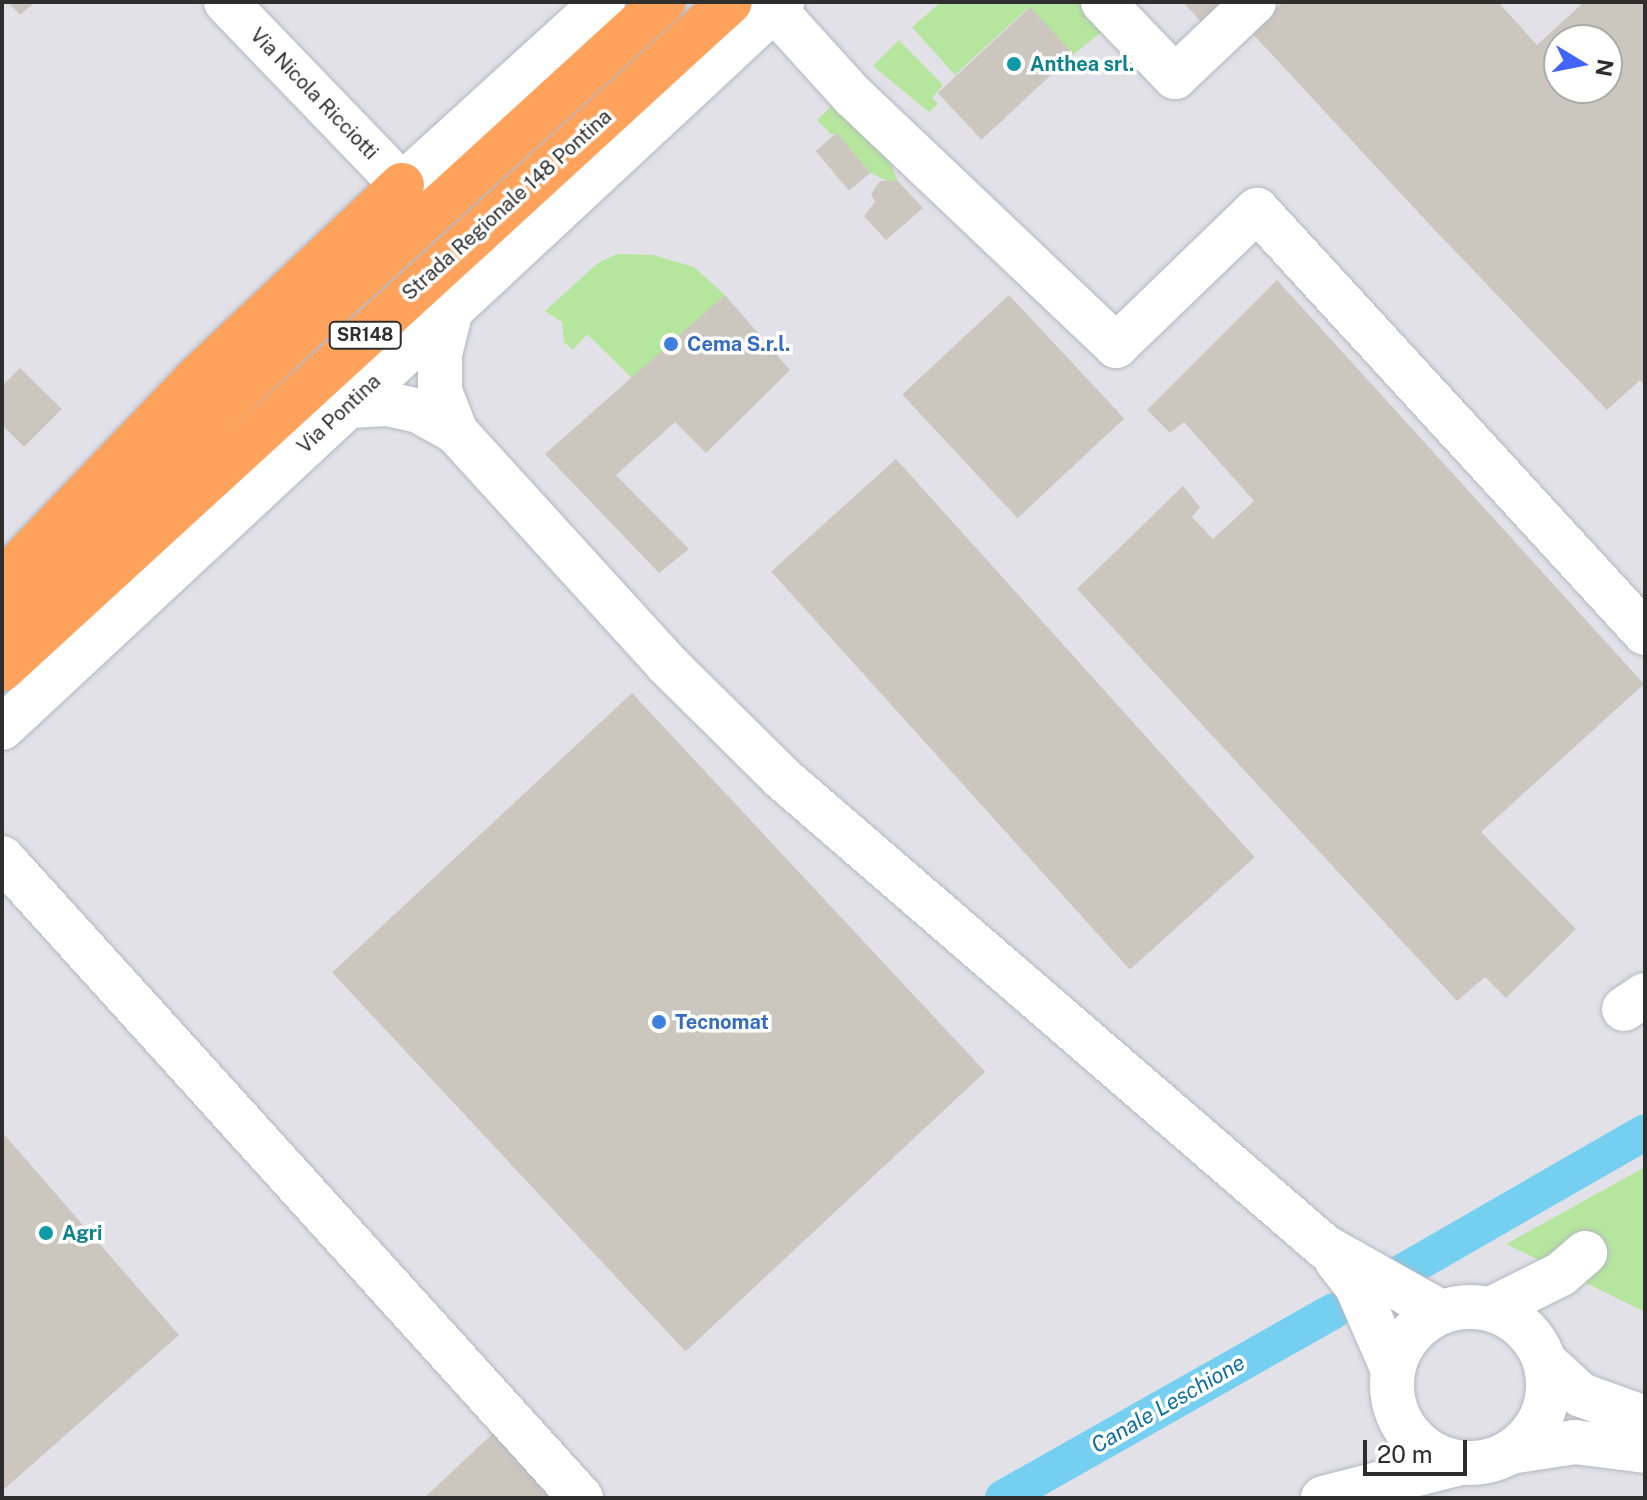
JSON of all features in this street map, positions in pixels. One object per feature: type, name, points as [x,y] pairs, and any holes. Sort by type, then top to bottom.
[{"type":"highway","name":"SR148","points":[[2,617],[308,326],[663,2]]},
{"type":"highway","name":"Strada Regionale 148 Pontina","points":[[2,669],[730,2]]},
{"type":"highway","points":[[2,583],[196,379],[402,185]]},
{"type":"street","name":"Via Nicola Ricciotti","points":[[226,2],[402,185]]},
{"type":"street","points":[[402,185],[603,2]]},
{"type":"street","points":[[1103,2],[1175,77],[1254,2]]},
{"type":"street","points":[[778,6],[853,96],[1116,346],[1257,210],[1645,633]]},
{"type":"street","name":"Via Pontina","points":[[2,728],[778,6]]},
{"type":"street","points":[[451,310],[440,354],[440,391],[456,432]]},
{"type":"street","points":[[348,406],[387,404],[419,411],[456,432],[667,664],[781,777],[1325,1247],[1357,1287],[1393,1370]]},
{"type":"street","points":[[2,858],[581,1498]]},
{"type":"street","points":[[1325,1247],[1441,1312]]},
{"type":"street","points":[[1491,1309],[1573,1264],[1539,1350],[1548,1388],[1543,1413],[1529,1435],[1510,1452]]},
{"type":"street","points":[[1460,1463],[1436,1455],[1401,1421],[1393,1396],[1393,1370],[1402,1346],[1418,1325],[1441,1312],[1466,1306],[1491,1309],[1515,1321],[1581,1395],[1645,1418]]},
{"type":"street","points":[[1322,1498],[1362,1473],[1401,1421]]},
{"type":"street","points":[[1322,1498],[1460,1463],[1486,1462],[1510,1452],[1575,1442],[1645,1451]]},
{"type":"shaded area","points":[[2,2],[1645,2],[1645,1498],[2,1498]]},
{"type":"green space","points":[[941,2],[1086,2],[1108,27],[1074,54],[1029,7],[955,75],[912,27]]},
{"type":"green space","points":[[899,40],[943,85],[932,98],[938,104],[929,112],[873,66]]},
{"type":"green space","points":[[839,99],[887,155],[898,181],[894,184],[871,173],[837,133],[832,135],[817,120]]},
{"type":"green space","points":[[617,254],[653,255],[694,267],[725,295],[633,379],[587,334],[573,350],[564,342],[562,322],[545,311],[598,263]]},
{"type":"green space","points":[[1645,1167],[1645,1312],[1506,1244]]},
{"type":"building","points":[[8,2],[35,2],[20,15]]},
{"type":"building","points":[[1183,2],[1232,2],[1205,26]]},
{"type":"building","points":[[1283,2],[1498,2],[1537,45],[1543,40],[1543,104],[1623,104],[1623,24],[1560,24],[1584,2],[1645,2],[1645,386],[1640,380],[1607,410],[1251,32]]},
{"type":"building","name":"Anthea srl.","points":[[1030,7],[1074,54],[981,140],[938,93]]},
{"type":"building","points":[[837,133],[870,173],[849,191],[816,151]]},
{"type":"building","points":[[880,181],[898,181],[923,208],[886,240],[864,216],[875,202],[871,194]]},
{"type":"building","points":[[1277,280],[1644,684],[1481,832],[1576,929],[1506,998],[1485,977],[1457,1001],[1077,589],[1183,486],[1200,507],[1192,517],[1213,539],[1254,501],[1184,422],[1170,433],[1147,410]]},
{"type":"building","points":[[725,295],[790,370],[706,453],[675,422],[616,475],[689,549],[659,573],[545,454]]},
{"type":"building","points":[[1009,295],[1124,419],[1017,518],[902,395]]},
{"type":"building","points":[[20,368],[62,409],[24,447],[2,425],[2,386]]},
{"type":"building","points":[[896,459],[1255,857],[1130,970],[771,571]]},
{"type":"building","name":"Tecnomat","points":[[632,693],[985,1072],[685,1351],[332,973]]},
{"type":"building","name":"Agri","points":[[2,1132],[179,1335],[2,1491]]},
{"type":"building","points":[[505,1422],[576,1498],[424,1498]]},
{"type":"waterway","name":"Canale Leschione","points":[[1402,1272],[1645,1132]]},
{"type":"waterway","name":"Canale Leschione","points":[[1003,1498],[1333,1311]]},
{"type":"place","name":"Anthea srl.","points":[[1014,64]]},
{"type":"place","name":"Cema S.r.l.","points":[[671,344]]},
{"type":"place","name":"Tecnomat","points":[[659,1022]]},
{"type":"place","name":"Agri","points":[[46,1233]]}]
